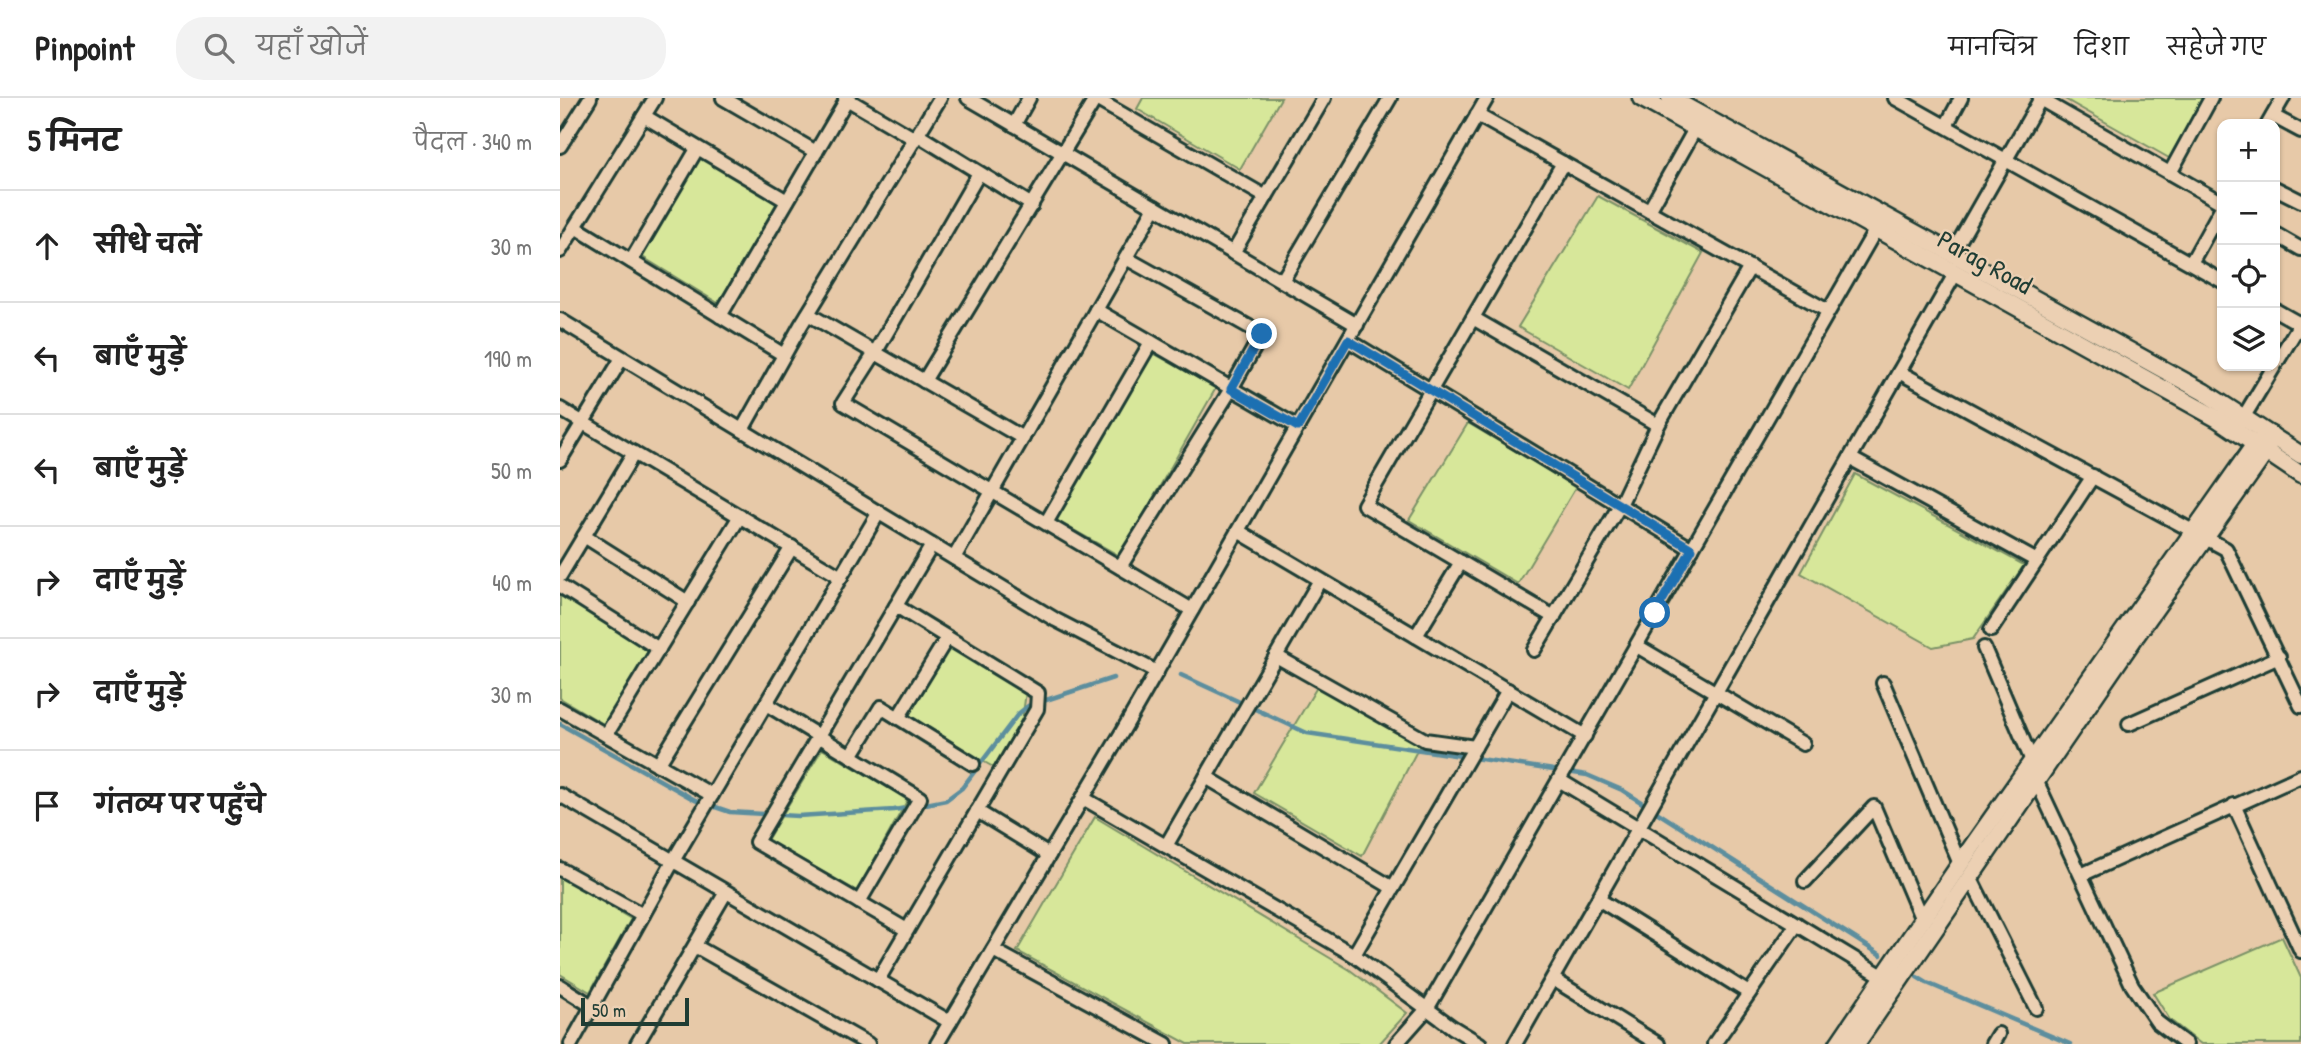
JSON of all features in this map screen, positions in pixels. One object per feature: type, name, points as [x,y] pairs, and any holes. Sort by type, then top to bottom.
[{"type":"street","points":[[561,144],[590,98]]},
{"type":"street","points":[[560,251],[655,98]]},
{"type":"street","points":[[723,98],[816,152]]},
{"type":"street","points":[[742,430],[808,314],[940,98]]},
{"type":"street","points":[[968,98],[1357,325]]},
{"type":"street","points":[[1014,125],[1029,98]]},
{"type":"street","points":[[924,381],[1096,98],[1266,197]]},
{"type":"street","points":[[1233,253],[1324,98]]},
{"type":"street","points":[[1282,281],[1390,98]]},
{"type":"street","points":[[937,1044],[1157,672],[1487,98]]},
{"type":"street","name":"Parag Road","points":[[1641,98],[1695,129],[1879,223],[1952,254],[2204,392],[2261,448],[2301,475]]},
{"type":"street","name":"Parag Road","points":[[1670,98],[1879,223],[1955,274],[2218,419],[2271,435],[2301,455]]},
{"type":"street","points":[[1895,98],[2217,278]]},
{"type":"street","points":[[1945,126],[1961,98]]},
{"type":"street","points":[[1952,254],[2041,98],[2217,202]]},
{"type":"street","points":[[2170,173],[2211,98]]},
{"type":"street","points":[[2272,119],[2283,98]]},
{"type":"street","points":[[720,316],[846,99],[861,102],[1032,205]]},
{"type":"street","points":[[1477,115],[1828,311]]},
{"type":"street","points":[[643,116],[787,201]]},
{"type":"street","points":[[2280,123],[2301,131]]},
{"type":"street","points":[[1649,211],[1695,129]]},
{"type":"street","points":[[631,261],[697,149]]},
{"type":"street","points":[[1554,617],[1364,505],[1563,163]]},
{"type":"street","points":[[979,173],[843,403],[1192,610]]},
{"type":"street","points":[[2280,190],[2301,201]]},
{"type":"street","points":[[954,558],[1156,207]]},
{"type":"street","points":[[2191,263],[2217,214]]},
{"type":"street","points":[[1396,1044],[1427,1009],[1879,223]]},
{"type":"street","points":[[575,227],[784,355]]},
{"type":"street","points":[[2280,237],[2301,249]]},
{"type":"street","points":[[1120,567],[1231,389],[1262,334],[1126,258]]},
{"type":"street","points":[[1534,650],[1620,505],[1658,425],[1750,267]]},
{"type":"street","points":[[1516,1044],[1955,274]]},
{"type":"street","points":[[1096,310],[1298,427]]},
{"type":"street","points":[[2239,424],[2300,323],[2280,313]]},
{"type":"street","points":[[808,314],[1023,438]]},
{"type":"street","points":[[1473,318],[1658,425]]},
{"type":"street","points":[[560,320],[1056,620],[1157,672]]},
{"type":"street","points":[[1348,340],[1692,549]]},
{"type":"street","points":[[1046,523],[1151,342]]},
{"type":"street","points":[[560,460],[622,358]]},
{"type":"street","points":[[1899,372],[2226,549],[2301,706]]},
{"type":"street","points":[[560,409],[841,577]]},
{"type":"street","points":[[1856,1044],[2032,761],[2271,435]]},
{"type":"street","points":[[560,576],[634,453]]},
{"type":"street","points":[[1850,458],[2037,561]]},
{"type":"street","points":[[1991,630],[2093,476]]},
{"type":"street","points":[[571,1044],[673,861],[879,512]]},
{"type":"street","points":[[606,735],[740,516]]},
{"type":"street","points":[[1238,531],[1585,736]]},
{"type":"street","points":[[1838,1044],[1922,920],[1965,871],[2036,780],[2200,534]]},
{"type":"street","points":[[584,536],[688,602]]},
{"type":"street","points":[[907,930],[756,842],[932,545]]},
{"type":"street","points":[[658,765],[792,547]]},
{"type":"street","points":[[1416,636],[1461,562]]},
{"type":"street","points":[[1166,846],[1320,580]]},
{"type":"street","points":[[560,586],[659,649]]},
{"type":"street","points":[[878,980],[1037,709],[1038,693],[896,606]]},
{"type":"street","points":[[898,718],[947,638]]},
{"type":"street","points":[[1637,646],[1803,744]]},
{"type":"street","points":[[1984,648],[2032,761],[2036,780],[2132,985],[2157,1022],[2186,1044]]},
{"type":"street","points":[[1276,656],[1425,740],[1474,749]]},
{"type":"street","points":[[2129,724],[2279,657]]},
{"type":"street","points":[[1883,683],[1965,871],[2036,1008]]},
{"type":"street","points":[[1354,955],[1508,690]]},
{"type":"street","points":[[766,704],[920,798],[859,902]]},
{"type":"street","points":[[851,756],[881,707],[973,764]]},
{"type":"street","points":[[560,709],[658,765],[708,802]]},
{"type":"street","points":[[2081,875],[2301,776]]},
{"type":"street","points":[[1206,777],[1393,888]]},
{"type":"street","points":[[1560,778],[1642,822],[1797,924],[1884,976]]},
{"type":"street","points":[[560,795],[950,1022]]},
{"type":"street","points":[[1083,798],[1354,955],[1480,1044]]},
{"type":"street","points":[[2234,805],[2301,951]]},
{"type":"street","points":[[1805,881],[1874,807],[1922,920]]},
{"type":"street","points":[[977,811],[1049,855]]},
{"type":"street","points":[[560,869],[643,915]]},
{"type":"street","points":[[637,1044],[726,892]]},
{"type":"street","points":[[1598,899],[1749,993]]},
{"type":"street","points":[[1714,1044],[1797,924]]},
{"type":"street","points":[[695,946],[847,1039],[868,1044]]},
{"type":"street","points":[[993,950],[1166,1044]]},
{"type":"street","points":[[1553,979],[1658,1044]]},
{"type":"street","points":[[560,986],[592,1006]]},
{"type":"green space","points":[[1143,98],[1281,98],[1240,169],[1137,109]]},
{"type":"green space","points":[[2063,98],[2203,98],[2169,158]]},
{"type":"green space","points":[[697,154],[779,204],[718,303],[636,253]]},
{"type":"green space","points":[[1598,196],[1703,253],[1628,390],[1518,327]]},
{"type":"green space","points":[[1151,352],[1216,388],[1120,556],[1056,520]]},
{"type":"green space","points":[[1468,423],[1576,487],[1518,584],[1409,520]]},
{"type":"green space","points":[[1855,474],[2024,565],[1973,639],[1933,647],[1801,573]]},
{"type":"green space","points":[[560,596],[650,648],[605,725],[560,698]]},
{"type":"green space","points":[[946,645],[1026,692],[1022,721],[995,768],[903,716]]},
{"type":"green space","points":[[1317,687],[1420,745],[1362,856],[1254,793]]},
{"type":"green space","points":[[822,749],[908,799],[857,891],[767,840]]},
{"type":"green space","points":[[1095,817],[1350,970],[1407,1013],[1379,1044],[1188,1044],[1017,951]]},
{"type":"green space","points":[[560,877],[631,919],[590,992],[560,974]]},
{"type":"green space","points":[[2282,937],[2301,978],[2301,1044],[2201,1044],[2170,1020],[2153,993]]},
{"type":"waterway","points":[[1181,675],[1307,733],[1587,775],[1622,790],[1881,955]]},
{"type":"waterway","points":[[921,805],[946,800],[962,788],[1018,714],[1028,706],[1113,678]]},
{"type":"waterway","points":[[560,724],[695,800],[730,812],[798,816],[912,807]]},
{"type":"waterway","points":[[1917,977],[2070,1044]]},
{"type":"route","points":[[1262,334],[1231,389],[1298,427],[1348,340],[1692,549],[1655,613]]}]
